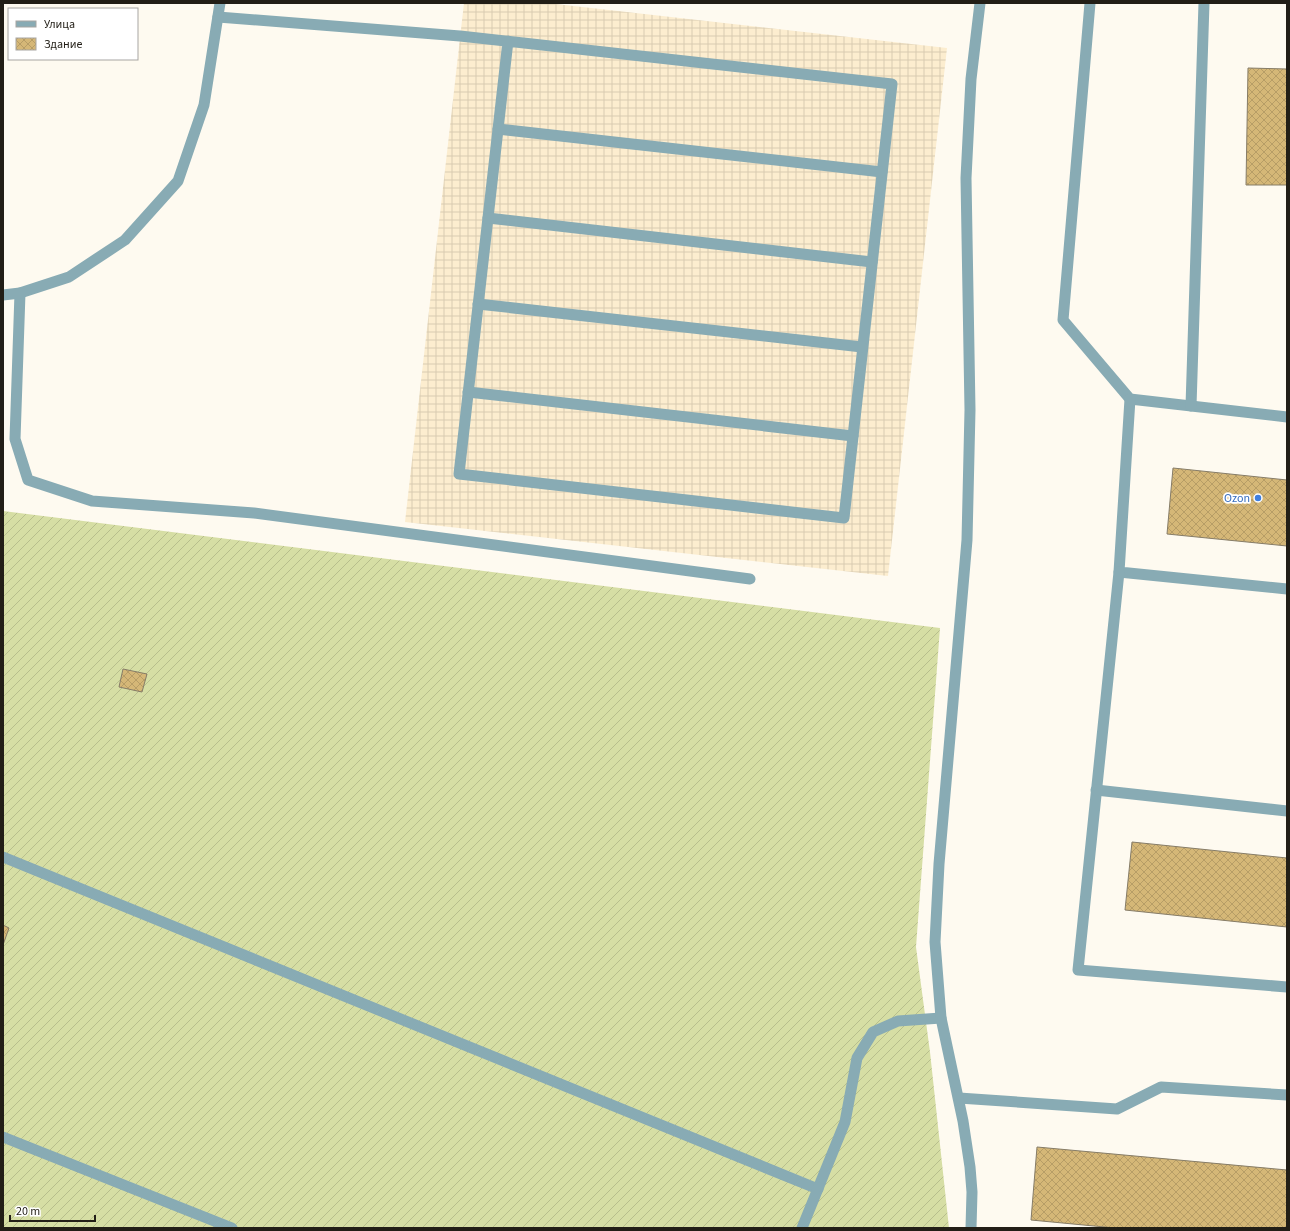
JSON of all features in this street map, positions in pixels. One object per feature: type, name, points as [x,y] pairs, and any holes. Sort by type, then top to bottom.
[{"type":"street","points":[[3,295],[20,294],[69,277],[125,240],[178,181],[204,105],[220,3]]},
{"type":"street","points":[[971,1228],[972,1192],[970,1167],[963,1120],[942,1018],[935,942],[940,856],[967,540],[970,410],[966,178],[971,79],[980,3]]},
{"type":"street","points":[[1090,3],[1063,320],[1130,399],[1287,417]]},
{"type":"street","points":[[1191,406],[1204,3]]},
{"type":"street","points":[[218,17],[460,36],[508,41],[892,84],[844,518],[459,474],[508,41]]},
{"type":"street","points":[[498,129],[882,172]]},
{"type":"street","points":[[488,218],[872,262]]},
{"type":"street","points":[[20,294],[14,439],[28,480],[92,501],[254,513],[750,579]]},
{"type":"street","points":[[478,304],[862,347]]},
{"type":"street","points":[[468,392],[852,436]]},
{"type":"street","points":[[1130,399],[1119,572],[1078,970],[1287,987]]},
{"type":"street","points":[[1119,572],[1287,589]]},
{"type":"street","points":[[1096,790],[1287,812]]},
{"type":"street","points":[[3,857],[818,1189]]},
{"type":"street","points":[[802,1228],[845,1122],[857,1058],[874,1032],[898,1021],[942,1018]]},
{"type":"street","points":[[958,1098],[1117,1109],[1161,1087],[1287,1096]]},
{"type":"street","points":[[3,1137],[232,1228]]},
{"type":"shaded area","points":[[464,3],[547,3],[947,48],[888,576],[405,522]]},
{"type":"green space","points":[[3,511],[940,628],[916,947],[930,1052],[949,1228],[3,1228]]},
{"type":"building","points":[[1248,68],[1287,69],[1287,185],[1246,185]]},
{"type":"building","points":[[1173,468],[1287,480],[1287,546],[1167,534]]},
{"type":"building","points":[[123,669],[147,674],[142,692],[119,687]]},
{"type":"building","points":[[1132,842],[1287,858],[1287,927],[1125,910]]},
{"type":"building","points":[[3,925],[9,928],[3,945]]},
{"type":"building","points":[[1037,1147],[1287,1170],[1287,1228],[1115,1228],[1031,1220]]},
{"type":"place","name":"Ozon","points":[[1258,498]]}]
